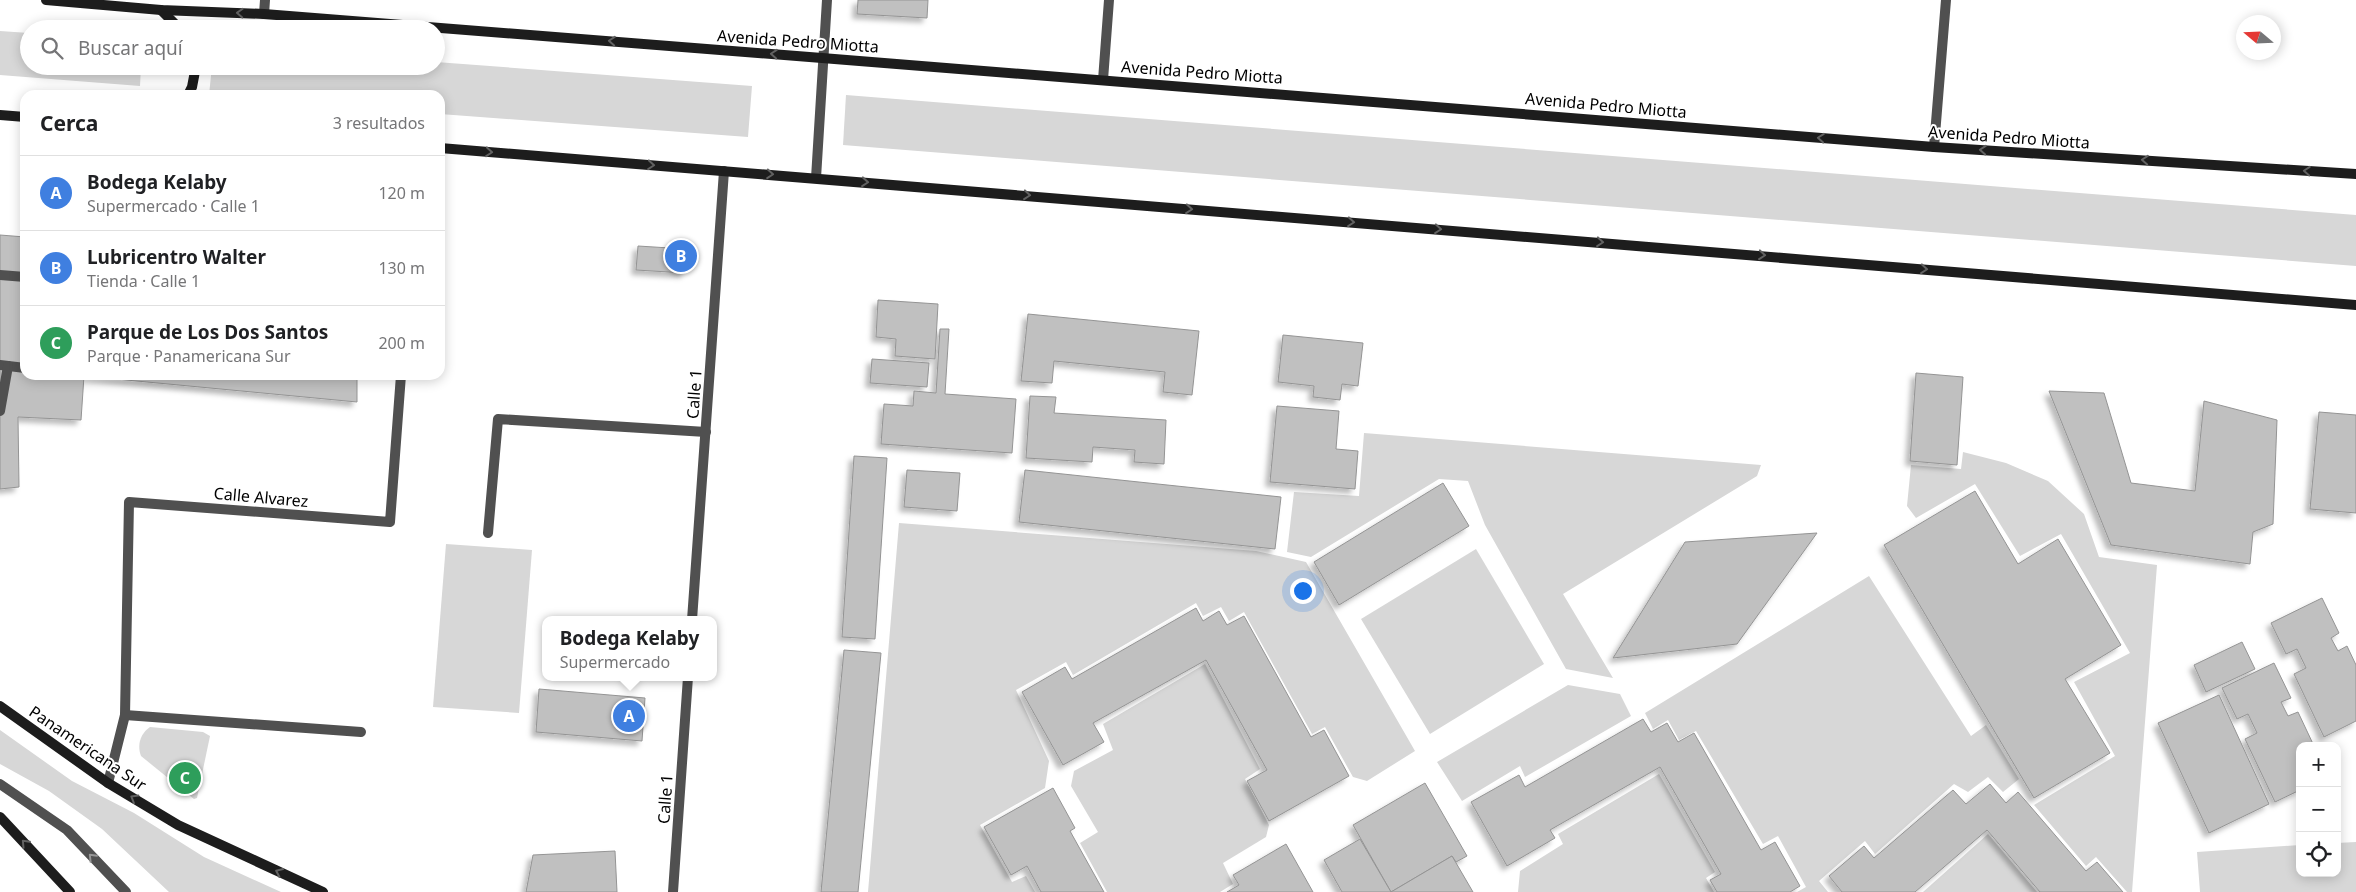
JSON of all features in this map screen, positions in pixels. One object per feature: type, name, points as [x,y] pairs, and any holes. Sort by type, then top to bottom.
[{"type":"main road","name":"Avenida Pedro Miotta","points":[[46,0],[161,10],[264,14],[340,20]]},
{"type":"main road","points":[[161,10],[171,20]]},
{"type":"main road","name":"Avenida Pedro Miotta","points":[[445,28],[1934,147],[2356,174]]},
{"type":"main road","points":[[190,90],[194,75]]},
{"type":"main road","points":[[0,115],[20,117]]},
{"type":"main road","points":[[445,148],[2356,305]]},
{"type":"main road","name":"Panamericana Sur","points":[[0,706],[108,783],[178,825],[323,892]]},
{"type":"main road","points":[[0,817],[70,892]]},
{"type":"street","points":[[264,14],[265,0]]},
{"type":"street","points":[[816,178],[827,0]]},
{"type":"street","points":[[1103,80],[1109,0]]},
{"type":"street","points":[[1934,147],[1946,0]]},
{"type":"street","name":"Calle 1","points":[[692,616],[724,170]]},
{"type":"street","points":[[0,275],[20,277]]},
{"type":"street","points":[[0,411],[4,366],[20,368]]},
{"type":"street","name":"Calle Alvarez","points":[[125,715],[129,502],[390,522],[400,380]]},
{"type":"street","points":[[488,533],[498,419],[706,432]]},
{"type":"street","name":"Calle 1","points":[[673,892],[688,681]]},
{"type":"street","points":[[108,783],[125,715],[361,732]]},
{"type":"street","points":[[0,784],[67,830],[126,892]]},
{"type":"shaded area","points":[[0,31],[20,32],[20,75],[141,75],[140,86],[0,75]]},
{"type":"shaded area","points":[[445,63],[752,86],[748,137],[445,114],[445,90],[210,90],[211,75],[445,75]]},
{"type":"shaded area","points":[[846,95],[2356,215],[2356,266],[843,145]]},
{"type":"shaded area","points":[[1364,433],[1761,465],[1757,476],[1563,594],[1613,678],[1566,669],[1485,525],[1468,481],[1439,479],[1311,557],[1287,552],[1294,492],[1359,496]]},
{"type":"shaded area","points":[[1963,452],[2006,463],[2048,481],[2084,514],[2099,557],[2157,565],[2132,892],[2127,892],[2096,857],[2086,866],[2034,805],[2115,756],[2074,682],[2130,653],[2061,534],[2020,556],[1975,484],[1916,518],[1907,506],[1911,465],[1961,469]]},
{"type":"shaded area","points":[[899,523],[1256,551],[1306,562],[1415,751],[1367,781],[1353,777],[1325,727],[1312,734],[1244,612],[1229,621],[1221,607],[1203,616],[1196,603],[1073,675],[1066,662],[1016,690],[1049,761],[1045,788],[980,825],[1012,882],[1026,876],[1035,892],[868,892]]},
{"type":"shaded area","points":[[446,544],[532,550],[519,713],[433,707]]},
{"type":"shaded area","points":[[1476,549],[1544,664],[1430,734],[1361,619]]},
{"type":"shaded area","points":[[1869,576],[1971,736],[1986,725],[2019,779],[2003,792],[1988,777],[1968,792],[1954,784],[1875,854],[1865,841],[1819,881],[1828,892],[1797,892],[1806,887],[1778,836],[1763,844],[1696,731],[1679,740],[1668,720],[1653,729],[1645,713]]},
{"type":"shaded area","points":[[1205,664],[1260,769],[1245,779],[1269,825],[1266,837],[1223,863],[1233,884],[1220,892],[1107,892],[1080,843],[1098,832],[1071,786],[1074,771],[1113,750],[1103,724]]},
{"type":"shaded area","points":[[1568,685],[1620,694],[1631,716],[1525,777],[1520,766],[1462,801],[1437,762]]},
{"type":"shaded area","points":[[150,727],[203,732],[210,736],[197,798],[194,799],[141,756],[140,740]]},
{"type":"shaded area","points":[[0,730],[72,781],[134,813],[204,857],[281,892],[169,892],[102,829],[49,791],[0,764]]},
{"type":"shaded area","points":[[1659,774],[1715,872],[1706,878],[1714,892],[1518,892],[1520,871],[1563,844],[1558,834]]},
{"type":"shaded area","points":[[1988,834],[2037,892],[1923,892]]},
{"type":"shaded area","points":[[2356,842],[2356,892],[2200,892],[2197,852],[2296,845],[2296,877],[2341,877],[2341,843]]},
{"type":"building","points":[[858,0],[928,0],[927,18],[857,14]]},
{"type":"building","points":[[0,235],[20,237],[20,380],[84,380],[81,420],[18,417],[19,487],[0,489]]},
{"type":"building","points":[[638,246],[686,249],[685,273],[636,270]]},
{"type":"building","points":[[878,300],[938,304],[935,359],[895,356],[896,339],[876,337]]},
{"type":"building","points":[[1028,314],[1199,331],[1192,395],[1163,392],[1165,372],[1054,361],[1052,383],[1021,381]]},
{"type":"building","points":[[940,329],[949,329],[945,394],[1016,399],[1012,453],[881,444],[884,404],[913,406],[914,391],[936,393]]},
{"type":"building","points":[[1283,335],[1363,343],[1358,386],[1342,384],[1340,400],[1313,397],[1314,386],[1278,382]]},
{"type":"building","points":[[872,359],[929,363],[927,387],[870,383]]},
{"type":"building","points":[[1916,373],[1963,377],[1957,465],[1910,461]]},
{"type":"building","points":[[126,380],[357,380],[357,402]]},
{"type":"building","points":[[2049,391],[2104,393],[2131,483],[2195,491],[2204,401],[2277,420],[2273,524],[2253,532],[2250,564],[2111,545]]},
{"type":"building","points":[[1030,396],[1056,397],[1054,413],[1166,420],[1164,464],[1134,462],[1135,450],[1093,447],[1092,462],[1026,458]]},
{"type":"building","points":[[1277,406],[1339,411],[1336,449],[1358,451],[1355,489],[1270,482]]},
{"type":"building","points":[[2319,412],[2356,415],[2356,513],[2310,509]]},
{"type":"building","points":[[854,456],[887,458],[875,639],[842,637]]},
{"type":"building","points":[[907,470],[960,473],[957,511],[904,507]]},
{"type":"building","points":[[1025,470],[1281,497],[1275,549],[1019,522]]},
{"type":"building","points":[[1443,483],[1469,526],[1339,605],[1314,562]]},
{"type":"building","points":[[1975,491],[2018,564],[2058,539],[2121,645],[2065,679],[2110,753],[2034,798],[1884,545]]},
{"type":"building","points":[[1817,533],[1737,644],[1613,658],[1685,542]]},
{"type":"building","points":[[2322,598],[2339,633],[2331,638],[2338,651],[2347,646],[2356,665],[2356,721],[2324,737],[2294,674],[2306,668],[2297,649],[2286,654],[2271,623]]},
{"type":"building","points":[[1196,608],[1203,621],[1219,611],[1227,625],[1244,616],[1311,737],[1324,730],[1349,776],[1269,821],[1247,781],[1267,770],[1206,660],[1093,723],[1104,742],[1063,765],[1022,692],[1065,667],[1072,679]]},
{"type":"building","points":[[2242,642],[2255,669],[2206,692],[2194,665]]},
{"type":"building","points":[[844,650],[881,653],[858,892],[821,892]]},
{"type":"building","points":[[2274,663],[2291,698],[2281,702],[2288,716],[2298,712],[2312,742],[2296,742],[2296,792],[2275,802],[2245,739],[2257,733],[2248,714],[2237,719],[2222,688]]},
{"type":"building","points":[[539,689],[645,698],[642,741],[536,732]]},
{"type":"building","points":[[2219,695],[2269,804],[2209,833],[2158,723]]},
{"type":"building","points":[[1643,719],[1651,732],[1667,723],[1678,742],[1694,733],[1761,850],[1775,842],[1800,886],[1790,892],[1717,892],[1710,880],[1721,874],[1660,767],[1550,830],[1555,838],[1507,866],[1471,802],[1519,775],[1525,787]]},
{"type":"building","points":[[1425,783],[1467,856],[1456,862],[1452,856],[1391,892],[1353,825]]},
{"type":"building","points":[[1990,784],[2006,803],[2018,792],[2086,871],[2097,862],[2123,892],[2040,892],[1987,830],[1915,892],[1842,892],[1829,876],[1864,846],[1874,858],[1953,790],[1966,804]]},
{"type":"building","points":[[1053,788],[1075,828],[1070,831],[1104,892],[1041,892],[1027,866],[1011,875],[984,827]]},
{"type":"building","points":[[1360,839],[1391,892],[1342,892],[1324,860]]},
{"type":"building","points":[[1286,844],[1313,892],[1227,892],[1239,885],[1233,875]]},
{"type":"building","points":[[615,851],[617,892],[526,892],[533,855]]},
{"type":"building","points":[[1452,856],[1473,892],[1391,892]]},
{"type":"place","name":"Lubricentro Walter","points":[[681,256]]},
{"type":"place","name":"Bodega Kelaby","points":[[629,716]]},
{"type":"place","name":"Parque de Los Dos Santos","points":[[185,778]]}]
